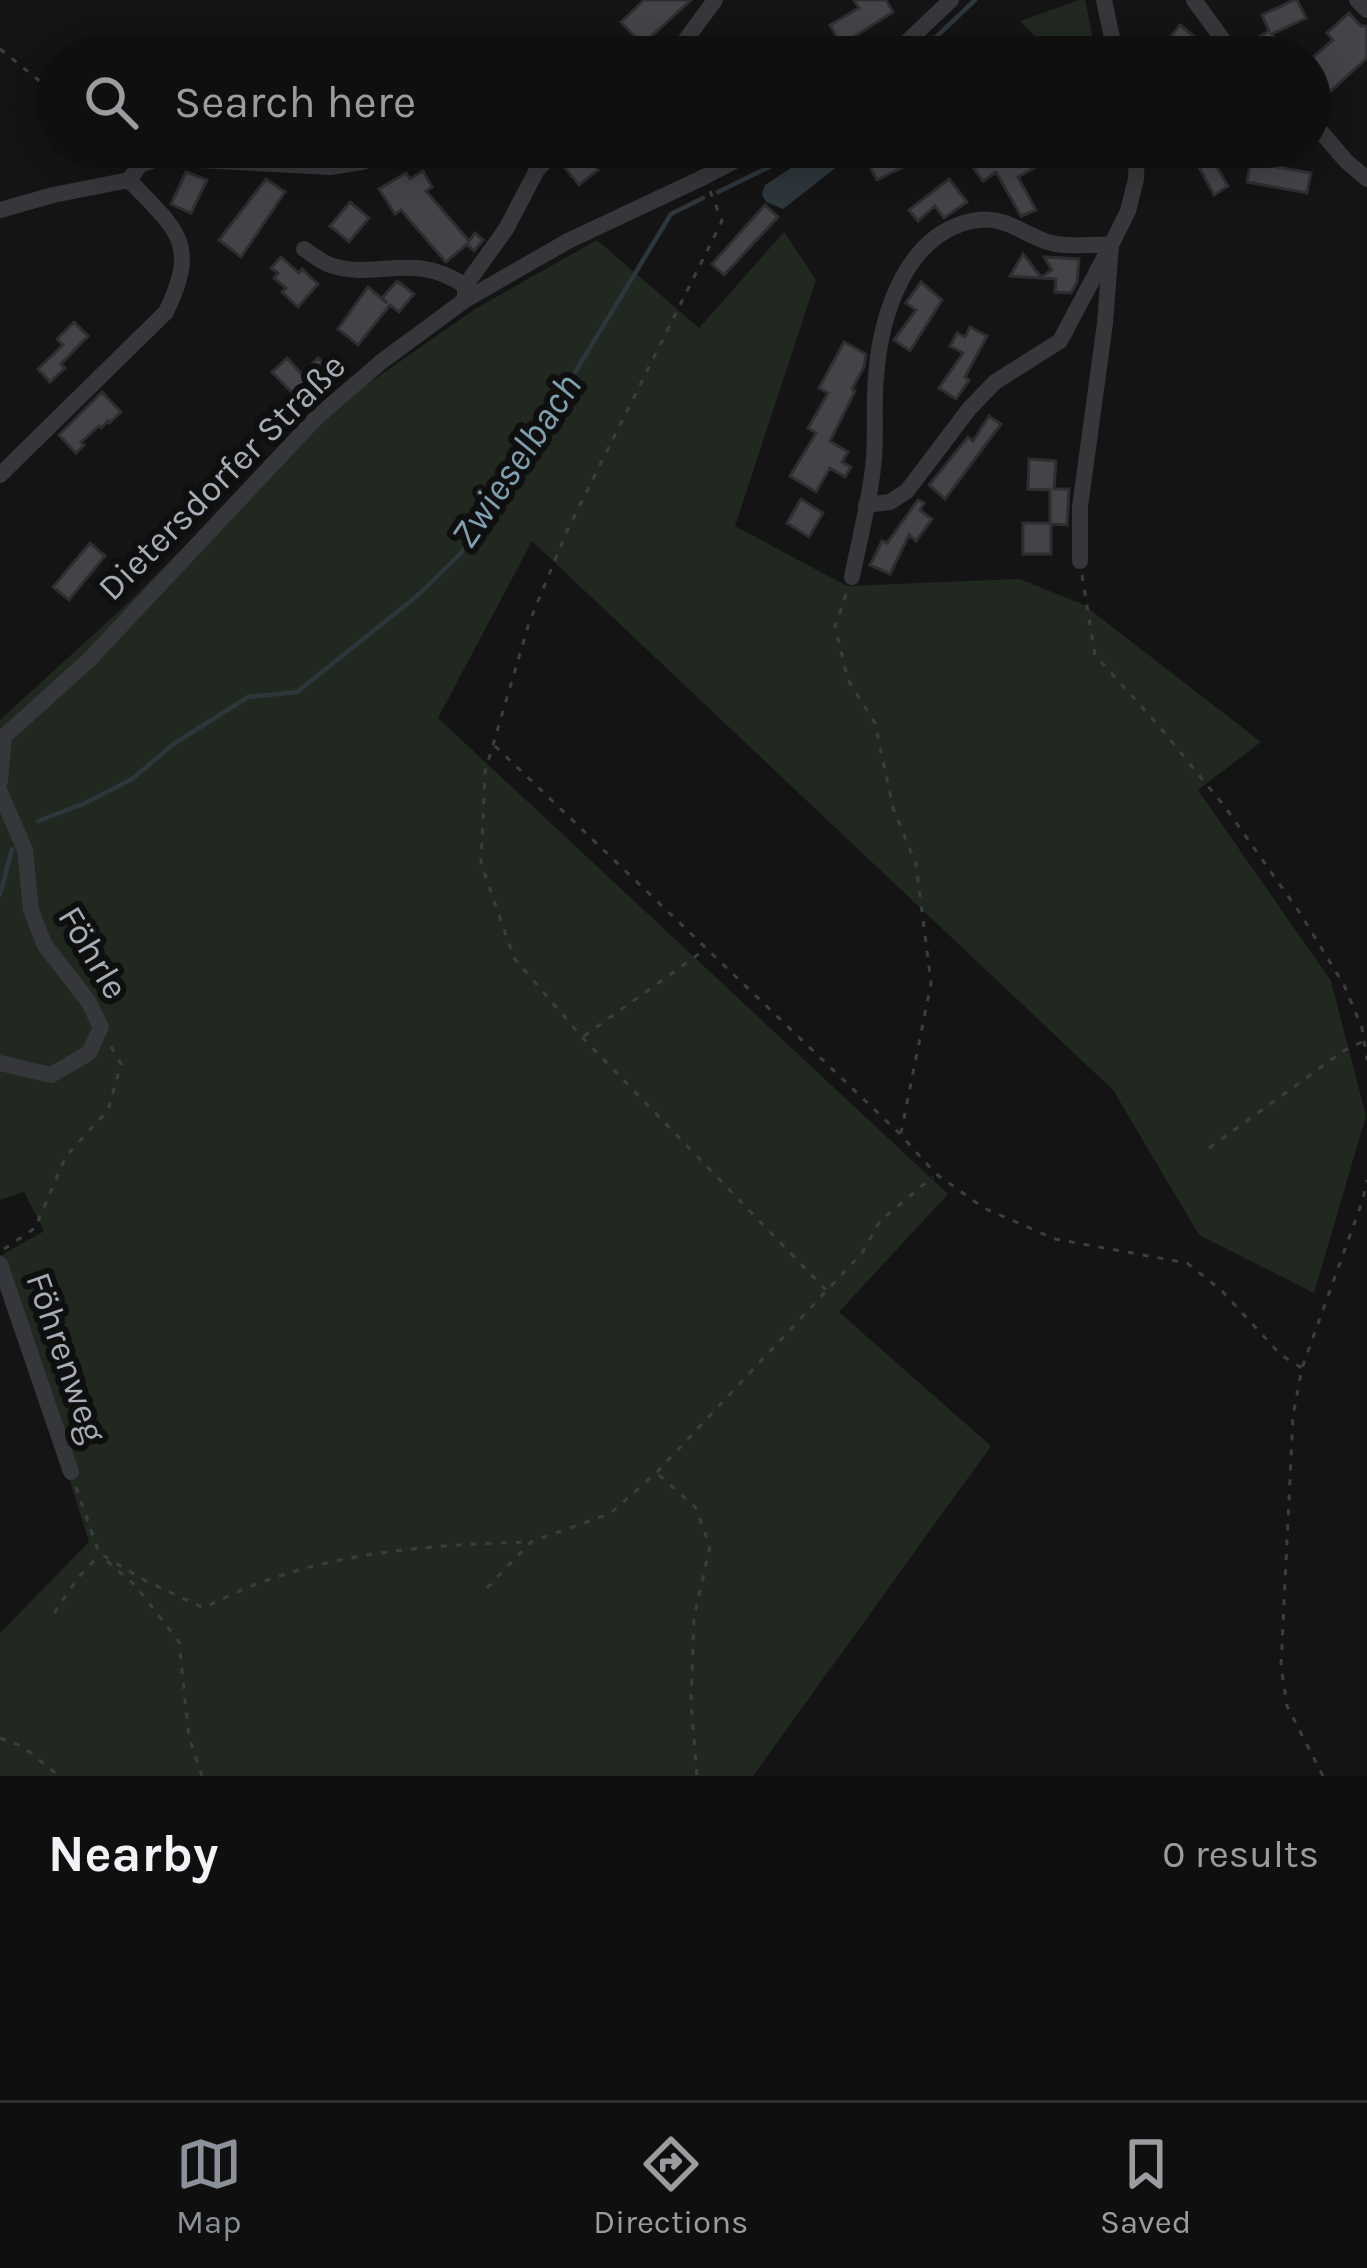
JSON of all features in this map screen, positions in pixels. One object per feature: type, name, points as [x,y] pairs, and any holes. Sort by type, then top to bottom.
[{"type":"street","points":[[688,36],[715,0]]},
{"type":"street","points":[[913,36],[950,0]]},
{"type":"street","points":[[1104,0],[1112,36]]},
{"type":"street","points":[[1194,0],[1220,36]]},
{"type":"street","points":[[1357,0],[1367,10]]},
{"type":"street","points":[[1331,144],[1367,179]]},
{"type":"street","points":[[0,210],[52,194],[129,180],[138,168]]},
{"type":"street","name":"Dietersdorfer Straße","points":[[2,738],[88,661],[317,417],[465,293],[721,168]]},
{"type":"street","points":[[866,505],[890,502],[907,490],[994,382],[1060,340],[1128,211],[1136,168]]},
{"type":"street","points":[[304,249],[328,264],[351,268],[411,266],[445,272],[465,293],[537,170]]},
{"type":"street","points":[[0,475],[166,311],[176,292],[184,267],[182,245],[174,227],[129,180]]},
{"type":"street","points":[[852,577],[873,468],[876,373],[887,320],[901,277],[927,243],[954,225],[984,219],[1008,222],[1054,244],[1111,245]]},
{"type":"street","points":[[1080,561],[1080,507],[1111,245]]},
{"type":"street","points":[[0,782],[2,738]]},
{"type":"street","name":"Föhrle","points":[[0,792],[25,850],[31,910],[44,944],[88,1001],[101,1027],[89,1053],[51,1075],[0,1063]]},
{"type":"street","name":"Föhrenweg","points":[[0,1264],[71,1472]]},
{"type":"path","points":[[0,49],[36,78]]},
{"type":"path","points":[[704,177],[722,221],[567,531],[530,623],[485,772],[481,863],[514,958],[582,1037],[827,1291]]},
{"type":"path","points":[[1080,561],[1095,655],[1225,807],[1300,913],[1344,985],[1362,1028],[1367,1060]]},
{"type":"path","points":[[852,577],[835,627],[848,680],[875,723],[893,808],[916,864],[931,983],[900,1135]]},
{"type":"path","points":[[494,746],[936,1174],[985,1208],[1055,1239],[1187,1263],[1281,1354],[1302,1368]]},
{"type":"path","points":[[582,1037],[704,950]]},
{"type":"path","points":[[0,1252],[35,1228],[65,1156],[108,1110],[121,1064],[101,1027]]},
{"type":"path","points":[[1209,1148],[1364,1041]]},
{"type":"path","points":[[99,1553],[205,1608],[274,1578],[343,1558],[449,1544],[531,1542],[611,1513],[657,1472],[827,1291],[862,1253],[880,1221],[936,1174]]},
{"type":"path","points":[[1323,1776],[1287,1706],[1281,1666],[1293,1416],[1302,1368],[1367,1180]]},
{"type":"path","points":[[71,1472],[99,1553],[136,1586],[179,1642],[189,1737],[202,1776]]},
{"type":"path","points":[[657,1472],[695,1507],[710,1546],[694,1618],[691,1703],[697,1776]]},
{"type":"path","points":[[487,1588],[531,1542]]},
{"type":"path","points":[[55,1613],[99,1553]]},
{"type":"path","points":[[0,1738],[22,1746],[59,1776]]},
{"type":"shaded area","points":[[1085,0],[1093,36],[1035,36],[1020,21]]},
{"type":"shaded area","points":[[791,168],[835,168],[783,209],[766,202],[765,185]]},
{"type":"shaded area","points":[[784,232],[816,280],[735,526],[847,586],[1020,579],[1084,605],[1261,742],[1198,790],[1331,981],[1366,1116],[1314,1293],[1199,1235],[1113,1090],[532,541],[438,718],[948,1194],[839,1312],[991,1446],[753,1776],[0,1776],[0,1633],[89,1542],[0,1256],[44,1231],[24,1192],[0,1200],[0,720],[130,601],[296,434],[475,309],[597,240],[699,328]]},
{"type":"building","points":[[644,0],[691,0],[652,36],[634,36],[621,22]]},
{"type":"building","points":[[854,0],[886,0],[893,12],[855,36],[836,36],[830,25],[859,8]]},
{"type":"building","points":[[1297,0],[1306,18],[1273,36],[1261,36],[1269,31],[1262,15]]},
{"type":"building","points":[[1349,13],[1367,26],[1367,58],[1331,91],[1333,40],[1327,33]]},
{"type":"building","points":[[1180,25],[1194,36],[1171,36]]},
{"type":"building","points":[[565,168],[597,168],[598,170],[579,185]]},
{"type":"building","points":[[871,168],[901,168],[877,180]]},
{"type":"building","points":[[1034,168],[1018,177],[1036,210],[1021,216],[996,172],[983,181],[974,169]]},
{"type":"building","points":[[1199,168],[1217,168],[1228,186],[1214,195]]},
{"type":"building","points":[[1249,168],[1311,173],[1307,193],[1247,182]]},
{"type":"building","points":[[423,171],[432,187],[426,191],[469,241],[475,233],[483,240],[474,251],[467,244],[446,262],[401,210],[395,214],[379,189],[406,173],[410,179]]},
{"type":"building","points":[[186,172],[207,180],[191,213],[171,204]]},
{"type":"building","points":[[266,179],[285,192],[241,257],[219,240]]},
{"type":"building","points":[[949,179],[967,202],[944,218],[935,206],[918,221],[909,210]]},
{"type":"building","points":[[350,202],[369,218],[349,242],[330,226]]},
{"type":"building","points":[[765,205],[778,217],[724,275],[712,264]]},
{"type":"building","points":[[1023,254],[1041,277],[1052,270],[1044,257],[1079,259],[1071,293],[1055,292],[1056,279],[1010,276]]},
{"type":"building","points":[[281,257],[318,284],[298,307],[274,278],[278,273],[271,268]]},
{"type":"building","points":[[397,281],[414,294],[399,312],[390,305],[358,345],[338,329],[368,287],[387,303],[382,298]]},
{"type":"building","points":[[921,282],[942,300],[910,351],[894,340],[916,310],[906,303]]},
{"type":"building","points":[[74,322],[88,336],[50,382],[38,369],[63,345],[57,339]]},
{"type":"building","points":[[970,327],[987,336],[956,399],[939,388],[963,353],[950,346],[957,333],[965,337]]},
{"type":"building","points":[[844,342],[866,354],[855,391],[830,441],[848,452],[842,462],[851,467],[845,477],[830,468],[816,492],[790,476],[816,433],[808,428],[828,393],[819,388]]},
{"type":"building","points":[[287,358],[302,374],[318,358],[331,372],[300,401],[272,372]]},
{"type":"building","points":[[102,392],[121,412],[81,442],[84,445],[76,453],[59,435]]},
{"type":"building","points":[[989,416],[1001,424],[945,499],[929,485],[968,437],[973,441]]},
{"type":"building","points":[[1029,459],[1056,461],[1054,489],[1069,489],[1067,525],[1051,524],[1051,554],[1023,554],[1023,523],[1050,523],[1050,490],[1028,489]]},
{"type":"building","points":[[801,499],[823,513],[809,537],[787,523]]},
{"type":"building","points":[[918,500],[924,503],[920,510],[932,519],[916,541],[909,535],[890,574],[870,565],[882,541],[887,543]]},
{"type":"building","points":[[90,543],[105,556],[69,600],[53,587]]},
{"type":"waterway","name":"Zwieselbach","points":[[937,36],[975,0]]},
{"type":"waterway","name":"Zwieselbach","points":[[718,192],[767,168]]},
{"type":"waterway","name":"Zwieselbach","points":[[38,821],[132,779],[175,743],[248,697],[297,692],[417,596],[461,553],[488,516],[671,214],[703,198]]},
{"type":"waterway","name":"Zwieselbach","points":[[0,895],[12,849]]}]
